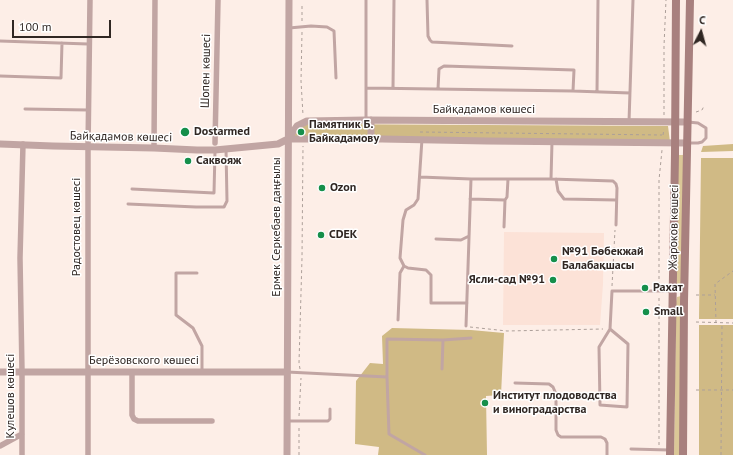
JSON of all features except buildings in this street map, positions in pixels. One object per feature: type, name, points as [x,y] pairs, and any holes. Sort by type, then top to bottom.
[{"type":"main road","name":"Жароков көшесі","points":[[670,453],[676,0]]},
{"type":"main road","name":"Жароков көшесі","points":[[683,455],[684,292],[690,0]]},
{"type":"main road","points":[[673,291],[684,292]]},
{"type":"street","name":"Радостовец көшесі","points":[[88,455],[88,44],[90,0]]},
{"type":"street","points":[[154,148],[155,0]]},
{"type":"street","name":"Шопен көшесі","points":[[215,146],[218,0]]},
{"type":"street","name":"Ермек Серкебаев даңғылы","points":[[286,455],[289,0]]},
{"type":"street","points":[[368,120],[371,139]]},
{"type":"street","name":"Байқадамов көшесі","points":[[303,122],[368,120],[688,122]]},
{"type":"street","points":[[288,139],[297,126],[303,122]]},
{"type":"street","name":"Байқадамов көшесі","points":[[0,144],[197,150],[215,146],[226,149],[278,144],[288,139],[687,144]]},
{"type":"street","name":"Кулешов көшесі","points":[[22,455],[20,258],[23,144]]},
{"type":"street","name":"Берёзовского көшесі","points":[[0,372],[287,372]]},
{"type":"street","points":[[132,373],[132,415],[134,419],[138,421],[212,421]]},
{"type":"street","points":[[0,446],[22,434]]},
{"type":"lane","points":[[366,0],[366,88],[368,120]]},
{"type":"lane","points":[[393,88],[394,0]]},
{"type":"lane","points":[[427,0],[428,36],[432,42],[512,46]]},
{"type":"lane","points":[[597,92],[598,0]]},
{"type":"lane","points":[[630,122],[633,0]]},
{"type":"lane","points":[[289,28],[311,26],[327,27],[334,31],[336,78]]},
{"type":"lane","points":[[0,41],[88,44]]},
{"type":"lane","points":[[0,76],[61,78],[62,44]]},
{"type":"lane","points":[[438,89],[439,69],[444,66],[574,70],[573,91]]},
{"type":"lane","points":[[366,88],[630,93]]},
{"type":"lane","points":[[25,109],[88,110]]},
{"type":"lane","points":[[687,144],[702,142],[706,138],[706,128],[698,123],[688,122]]},
{"type":"lane","points":[[422,140],[418,199],[414,205],[406,210],[403,220],[400,258],[404,266],[408,268],[426,270],[431,275],[431,303],[467,303]]},
{"type":"lane","points":[[551,179],[552,142]]},
{"type":"lane","points":[[132,189],[214,193],[215,146]]},
{"type":"lane","points":[[128,204],[224,207],[226,201],[226,149]]},
{"type":"lane","points":[[420,177],[613,181],[616,184],[616,225]]},
{"type":"lane","points":[[466,326],[470,179]]},
{"type":"lane","points":[[504,227],[505,200],[507,197],[508,179]]},
{"type":"lane","points":[[556,179],[558,191],[564,199],[616,200]]},
{"type":"lane","points":[[470,199],[505,200]]},
{"type":"lane","points":[[436,239],[461,240],[469,236]]},
{"type":"lane","points":[[398,320],[400,273],[404,266]]},
{"type":"lane","points":[[197,273],[176,273],[176,315],[194,328],[202,346],[202,372]]},
{"type":"lane","points":[[610,329],[628,344],[627,407],[600,405],[598,347],[610,329],[612,291],[673,291]]},
{"type":"lane","points":[[425,455],[389,434],[387,339],[443,340],[471,338]]},
{"type":"lane","points":[[442,369],[443,340]]},
{"type":"lane","points":[[287,372],[387,377]]},
{"type":"lane","points":[[515,383],[549,384],[553,387],[556,394],[556,430],[558,435],[600,437],[605,439],[607,444],[607,455]]},
{"type":"lane","points":[[287,421],[328,421],[330,419],[330,409]]},
{"type":"lane","points":[[631,449],[659,450],[670,453]]},
{"type":"path","points":[[659,450],[659,180],[664,122],[664,46],[666,0]]},
{"type":"path","points":[[302,6],[301,58],[303,122]]},
{"type":"path","points":[[697,112],[702,110],[704,106]]},
{"type":"path","points":[[560,134],[663,135]]},
{"type":"path","points":[[299,455],[301,373],[298,363],[302,258],[303,139]]},
{"type":"path","points":[[612,291],[616,225]]},
{"type":"path","points":[[716,323],[715,284],[733,271]]},
{"type":"path","points":[[696,295],[715,295]]},
{"type":"path","points":[[696,322],[733,323]]},
{"type":"path","points":[[721,455],[722,323]]},
{"type":"path","points":[[466,326],[507,331],[610,329]]},
{"type":"path","points":[[696,390],[733,390]]},
{"type":"shaded area","points":[[302,124],[668,126],[670,142],[291,137]]},
{"type":"shaded area","points":[[733,144],[733,151],[701,152],[703,146]]},
{"type":"shaded area","points":[[678,155],[684,155],[682,289],[675,289]]},
{"type":"shaded area","points":[[701,158],[733,158],[733,319],[699,319]]},
{"type":"shaded area","name":"№91 Бөбекжай Балабақшасы","points":[[504,232],[604,233],[603,284],[600,325],[503,325]]},
{"type":"shaded area","points":[[681,296],[681,455],[674,455],[676,302],[677,297]]},
{"type":"shaded area","points":[[699,325],[733,325],[733,455],[699,455]]},
{"type":"shaded area","points":[[392,328],[471,330],[504,333],[501,395],[486,396],[487,455],[378,455],[379,447],[355,444],[356,381],[370,363],[383,364],[382,336]]},
{"type":"place","name":"Dostarmed","points":[[185,132]]},
{"type":"place","name":"Памятник Б. Байкадамову","points":[[301,132]]},
{"type":"place","name":"Саквояж","points":[[188,161]]},
{"type":"place","name":"Ozon","points":[[322,188]]},
{"type":"place","name":"CDEK","points":[[321,235]]},
{"type":"place","name":"№91 Бөбекжай Балабақшасы","points":[[554,259]]},
{"type":"place","name":"Ясли-сад №91","points":[[553,280]]},
{"type":"place","name":"Рахат","points":[[645,288]]},
{"type":"place","name":"Small","points":[[646,312]]},
{"type":"place","name":"Институт плодоводства и виноградарства","points":[[485,403]]}]
